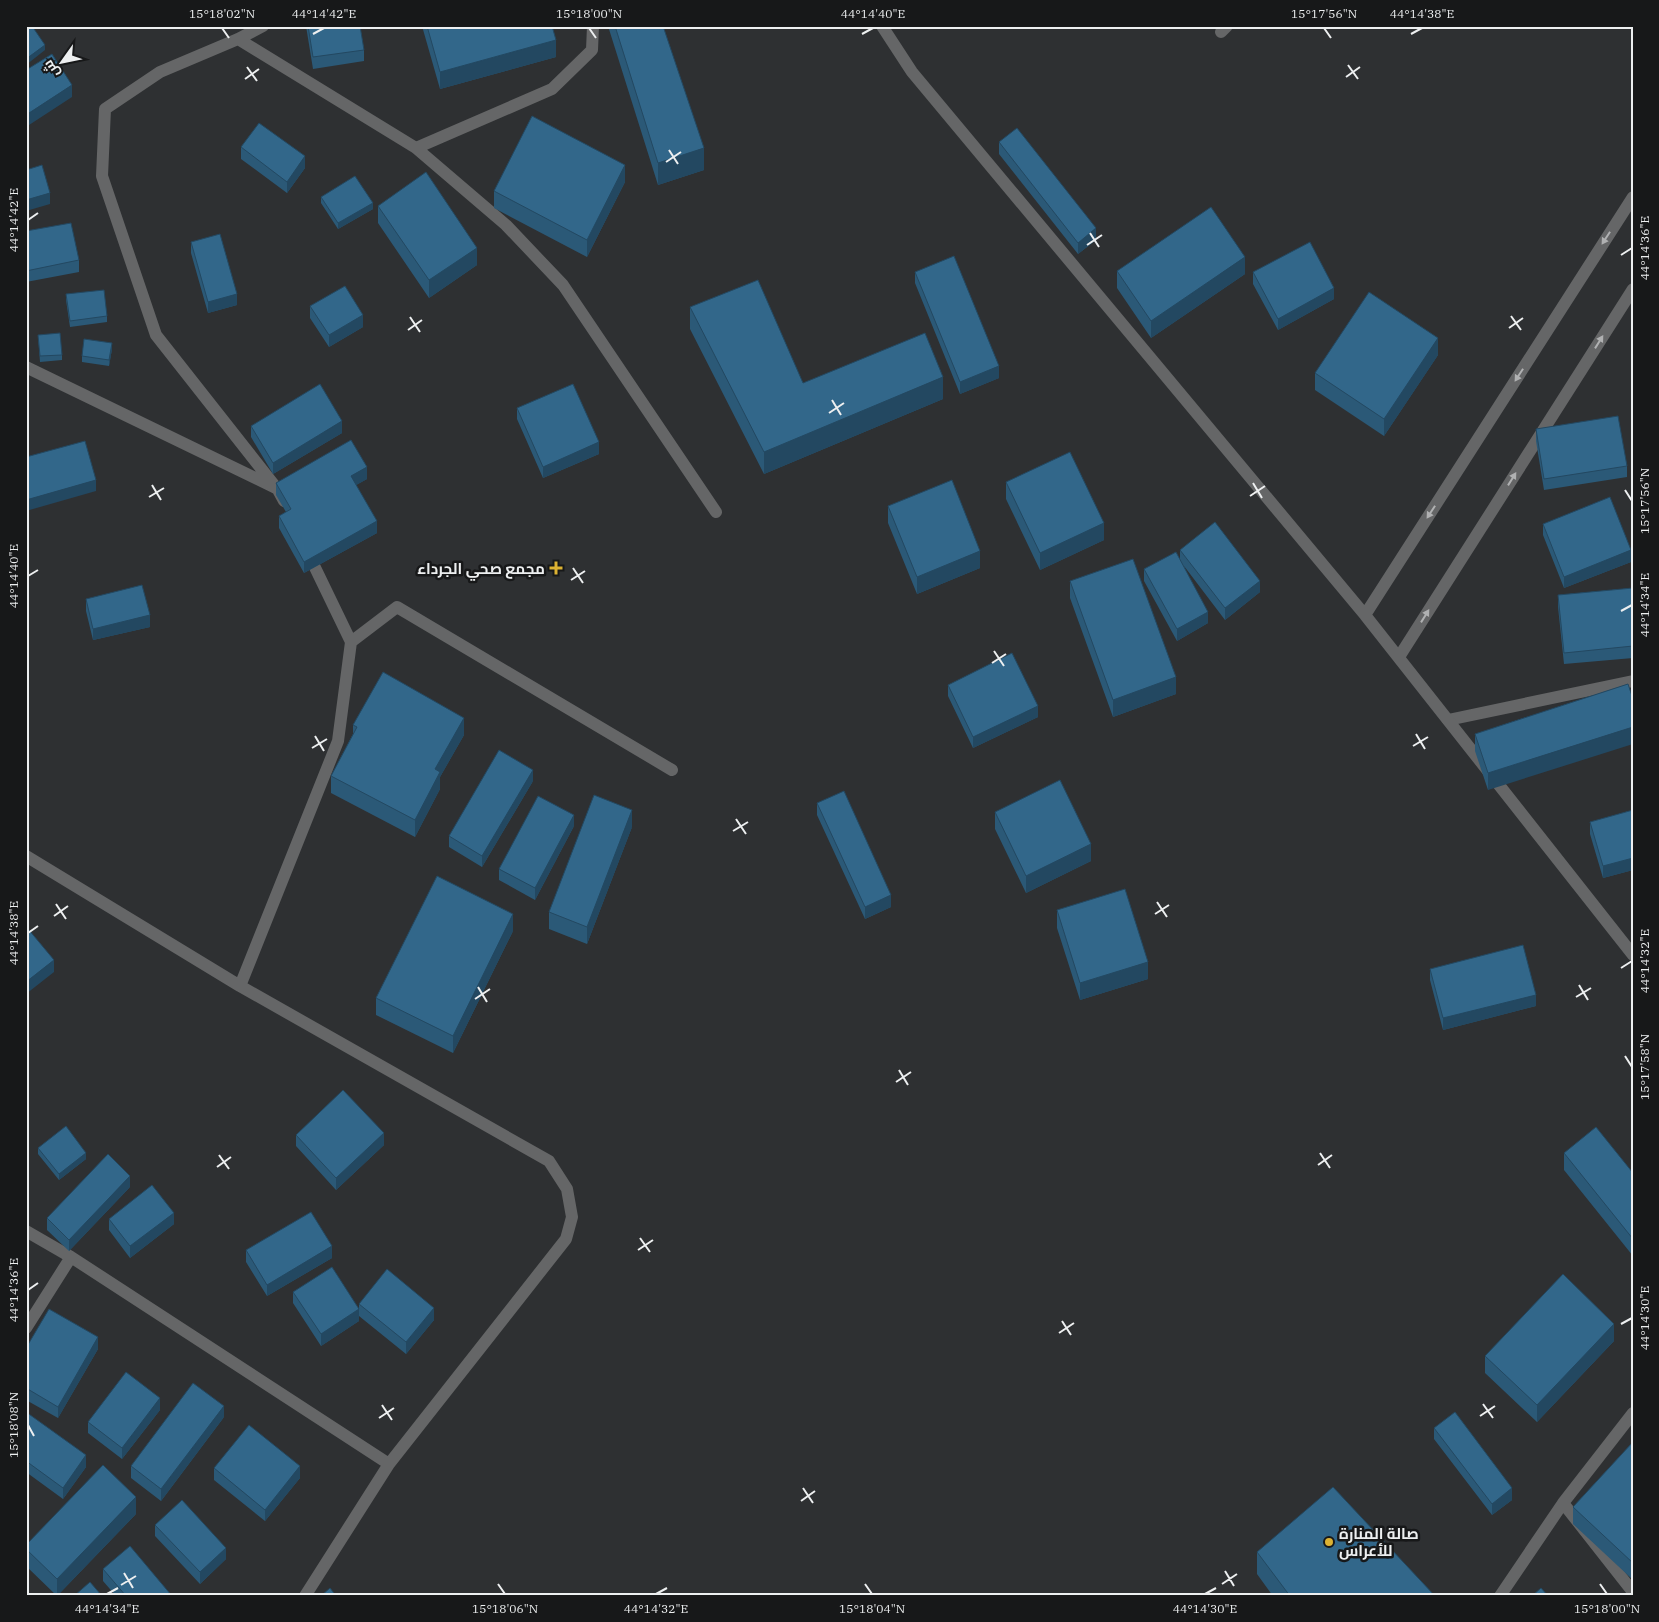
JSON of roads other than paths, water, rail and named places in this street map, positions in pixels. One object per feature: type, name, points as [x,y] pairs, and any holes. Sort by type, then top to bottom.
[{"type":"street","points":[[263,26],[238,40],[160,72],[105,109],[102,176],[156,335],[278,490],[291,516]]},
{"type":"street","points":[[416,148],[552,89],[592,50],[594,26]]},
{"type":"street","points":[[882,26],[912,72],[1365,616],[1633,955]]},
{"type":"street","points":[[238,40],[416,148],[506,225],[563,285],[716,512]]},
{"type":"street","points":[[1365,616],[1633,197]]},
{"type":"street","points":[[1398,658],[1633,288]]},
{"type":"street","points":[[26,366],[278,490]]},
{"type":"street","points":[[240,986],[338,741],[351,642],[304,543]]},
{"type":"street","points":[[351,642],[397,606],[672,770]]},
{"type":"street","points":[[1448,720],[1633,681]]},
{"type":"street","points":[[26,856],[240,986],[549,1160],[567,1188],[572,1217],[566,1239],[389,1464],[305,1596]]},
{"type":"street","points":[[26,1231],[71,1256],[389,1464]]},
{"type":"street","points":[[26,1328],[71,1256]]},
{"type":"street","points":[[1500,1596],[1563,1503],[1633,1413]]},
{"type":"street","points":[[1563,1503],[1633,1592]]},
{"type":"place","name":"مجمع صحي الجرداء","points":[[556,568]]},
{"type":"place","name":"صالة المنارة للأعراس","points":[[1329,1542]]}]
